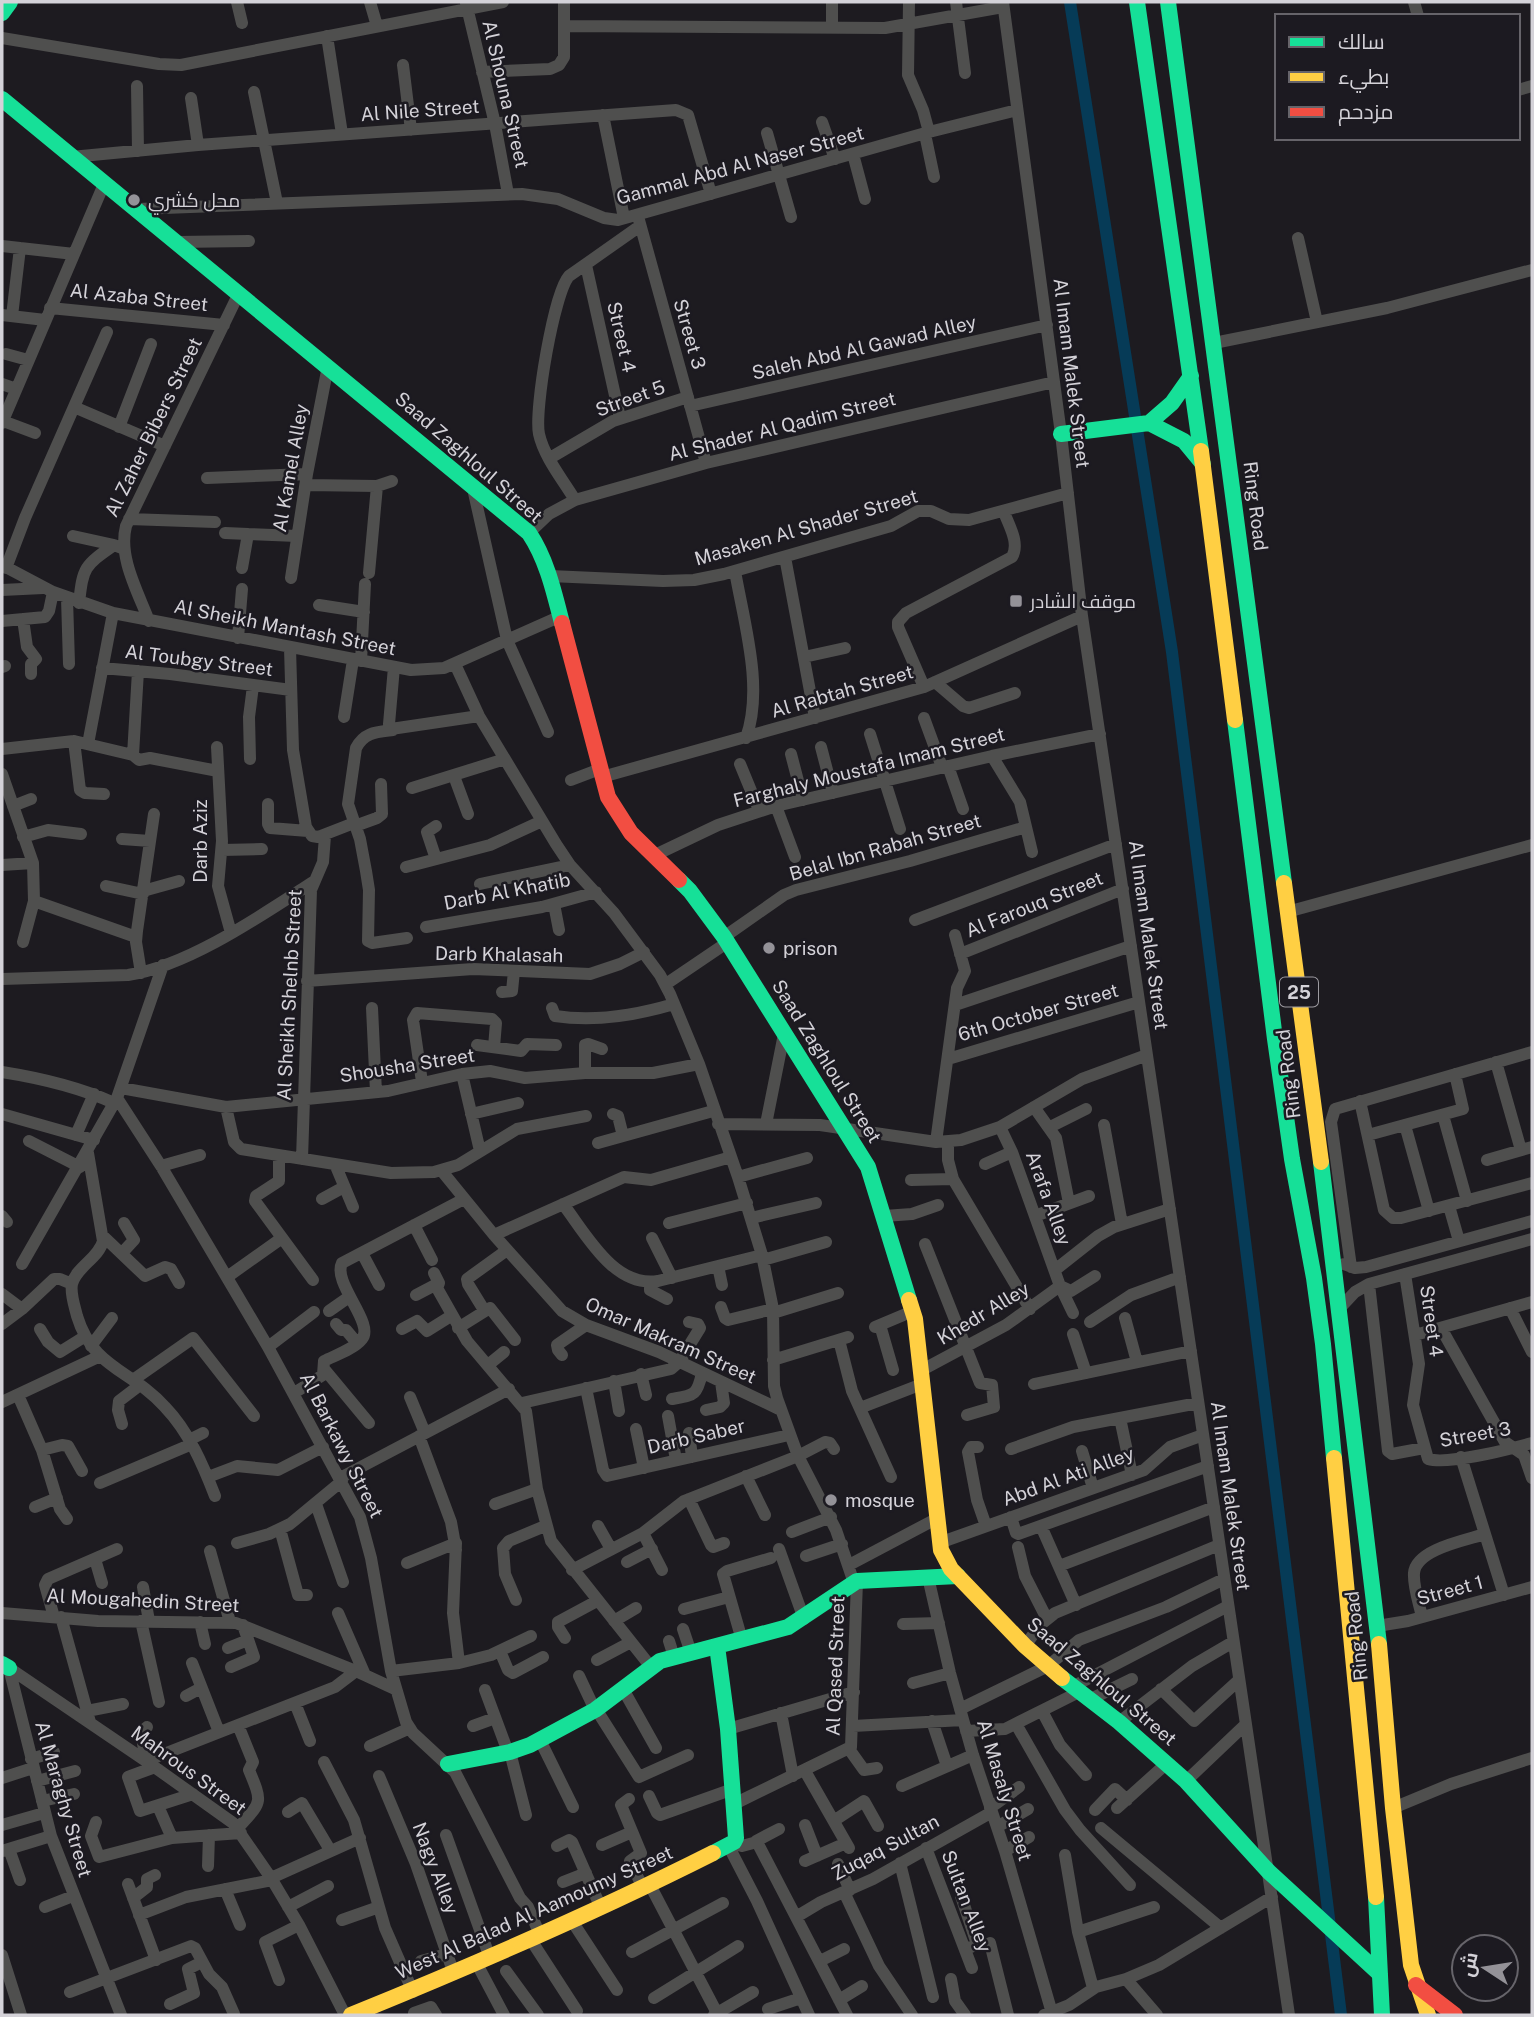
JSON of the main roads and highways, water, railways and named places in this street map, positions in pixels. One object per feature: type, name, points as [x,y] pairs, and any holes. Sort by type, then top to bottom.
[{"type":"main road","points":[[2,13],[10,2]]},
{"type":"main road","name":"Ring Road","points":[[1137,2],[1203,465],[1275,1039],[1292,1159],[1324,1344],[1377,1909],[1381,2015]]},
{"type":"main road","name":"Ring Road","points":[[1168,2],[1334,1259],[1377,1626],[1393,1808],[1411,1965],[1428,2015]]},
{"type":"main road","name":"Saad Zaghloul Street","points":[[2,99],[529,533],[550,576],[601,773],[608,797],[618,816],[653,856],[690,891],[726,939],[841,1127],[864,1159],[913,1311],[939,1543],[947,1563],[1025,1646],[1119,1722],[1186,1782],[1269,1872],[1380,1974]]},
{"type":"main road","points":[[1061,434],[1149,423],[1172,403],[1191,376]]},
{"type":"main road","points":[[1149,423],[1184,441],[1203,465]]},
{"type":"main road","points":[[1268,983],[1278,989],[1284,989],[1294,982],[1296,976]]},
{"type":"main road","points":[[1275,1039],[1288,1028],[1304,1032]]},
{"type":"main road","points":[[448,1764],[508,1752],[540,1740],[595,1709],[652,1667],[671,1649],[691,1653],[779,1631],[804,1619],[856,1582],[958,1576]]},
{"type":"main road","name":"West Al Balad Al Aamoumy Street","points":[[351,2015],[410,1993],[601,1908],[730,1844],[736,1838],[728,1729],[717,1646]]},
{"type":"main road","points":[[1380,1974],[1388,1986],[1394,2015]]},
{"type":"main road","points":[[1412,2015],[1412,1997],[1416,1984],[1454,2015]]},
{"type":"waterway","points":[[1070,2],[1172,652],[1341,2015]]},
{"type":"place","name":"محل كشري","points":[[134,200]]},
{"type":"place","name":"موقف الشادر","points":[[1016,601]]},
{"type":"place","name":"prison","points":[[769,948]]},
{"type":"place","name":"mosque","points":[[831,1500]]}]
